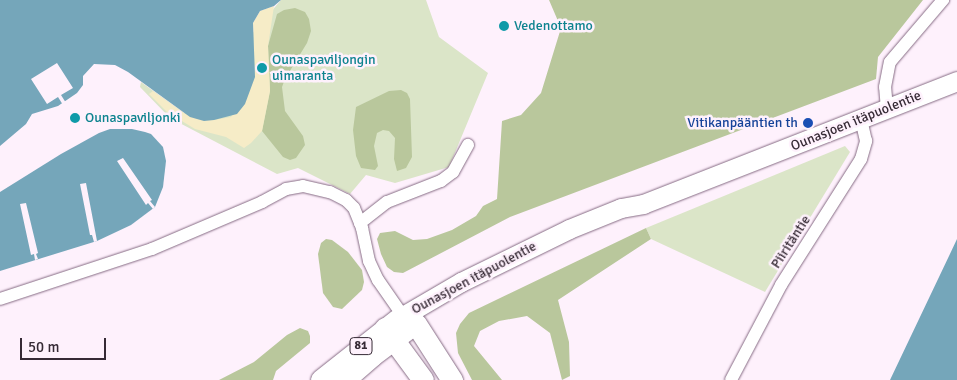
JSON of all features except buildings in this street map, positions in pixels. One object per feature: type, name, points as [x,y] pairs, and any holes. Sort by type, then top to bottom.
[{"type":"highway","points":[[409,320],[452,380]]},
{"type":"highway","points":[[389,334],[423,380]]},
{"type":"main road","name":"Ounasjoen itäpuolentie","points":[[320,380],[409,320],[498,272],[628,216],[643,204],[957,81]]},
{"type":"main road","name":"Ounasjoen itäpuolentie","points":[[346,380],[389,334]]},
{"type":"street","points":[[887,109],[885,87],[890,62],[943,0]]},
{"type":"street","name":"Piiritäntie","points":[[732,380],[781,284],[861,159],[866,141],[861,120]]},
{"type":"street","points":[[360,223],[387,202],[441,181],[453,172],[468,145]]},
{"type":"street","points":[[0,299],[152,249],[256,205],[286,189],[297,186],[312,187],[338,196],[354,208],[360,223],[369,261],[378,280],[409,320]]},
{"type":"green space","points":[[281,0],[426,0],[439,37],[488,73],[449,167],[395,183],[366,175],[350,194],[298,168],[277,174],[170,118],[140,87],[141,82],[184,113]]},
{"type":"green space","points":[[549,0],[923,0],[878,57],[876,79],[510,217],[403,273],[394,272],[387,267],[381,254],[377,239],[380,233],[395,231],[413,240],[427,239],[452,230],[476,216],[483,206],[497,199],[502,121],[521,115],[541,93],[561,28]]},
{"type":"green space","points":[[295,8],[305,12],[309,19],[311,31],[307,43],[282,87],[285,111],[303,136],[305,145],[296,158],[290,160],[283,157],[262,131],[270,91],[268,46],[277,14],[284,10]]},
{"type":"green space","points":[[401,90],[407,93],[410,99],[412,157],[406,168],[397,171],[394,159],[395,138],[389,131],[383,130],[377,133],[374,146],[378,166],[375,170],[361,168],[356,156],[353,130],[356,107],[389,91]]},
{"type":"green space","points":[[845,146],[850,152],[765,292],[651,239],[646,228]]},
{"type":"green space","points":[[646,228],[651,239],[558,300],[569,342],[570,376],[562,380],[550,333],[527,316],[499,321],[480,331],[474,346],[502,380],[472,380],[458,353],[456,333],[460,324],[469,313]]},
{"type":"green space","points":[[326,239],[332,240],[348,252],[362,270],[364,282],[362,290],[342,309],[333,307],[323,293],[318,254],[321,243]]},
{"type":"green space","points":[[300,328],[308,331],[310,343],[276,371],[273,380],[219,380],[254,362],[287,335]]},
{"type":"sand","name":"Ounaspaviljongin uimaranta","points":[[274,6],[268,46],[270,91],[262,131],[244,148],[226,137],[195,129],[167,112],[149,94],[153,91],[184,113],[197,119],[214,120],[231,117],[255,77],[253,23],[260,11]]},
{"type":"water","points":[[0,0],[281,0],[274,6],[260,11],[253,23],[255,77],[245,104],[237,114],[204,121],[190,117],[128,72],[115,65],[94,64],[83,76],[83,85],[77,93],[58,106],[32,114],[26,124],[0,146]]},
{"type":"water","points":[[110,129],[132,129],[151,134],[163,147],[166,161],[163,187],[155,207],[131,225],[97,241],[0,271],[0,192],[61,154]]},
{"type":"water","points":[[957,239],[957,380],[890,380],[949,256]]},
{"type":"pier","points":[[57,63],[73,88],[61,95],[66,103],[63,105],[58,97],[47,104],[31,79]]},
{"type":"pier","points":[[123,158],[152,200],[150,201],[155,207],[153,209],[148,203],[146,205],[117,161]]},
{"type":"pier","points":[[86,183],[97,241],[94,242],[92,235],[90,235],[80,184]]},
{"type":"pier","points":[[26,203],[38,253],[36,254],[38,259],[35,260],[34,254],[31,255],[20,204]]},
{"type":"place","name":"Vedenottamo","points":[[504,26]]},
{"type":"place","name":"Ounaspaviljongin uimaranta","points":[[262,68]]},
{"type":"place","name":"Ounaspaviljonki","points":[[75,118]]},
{"type":"place","name":"Vitikanpääntien th","points":[[808,123]]}]
